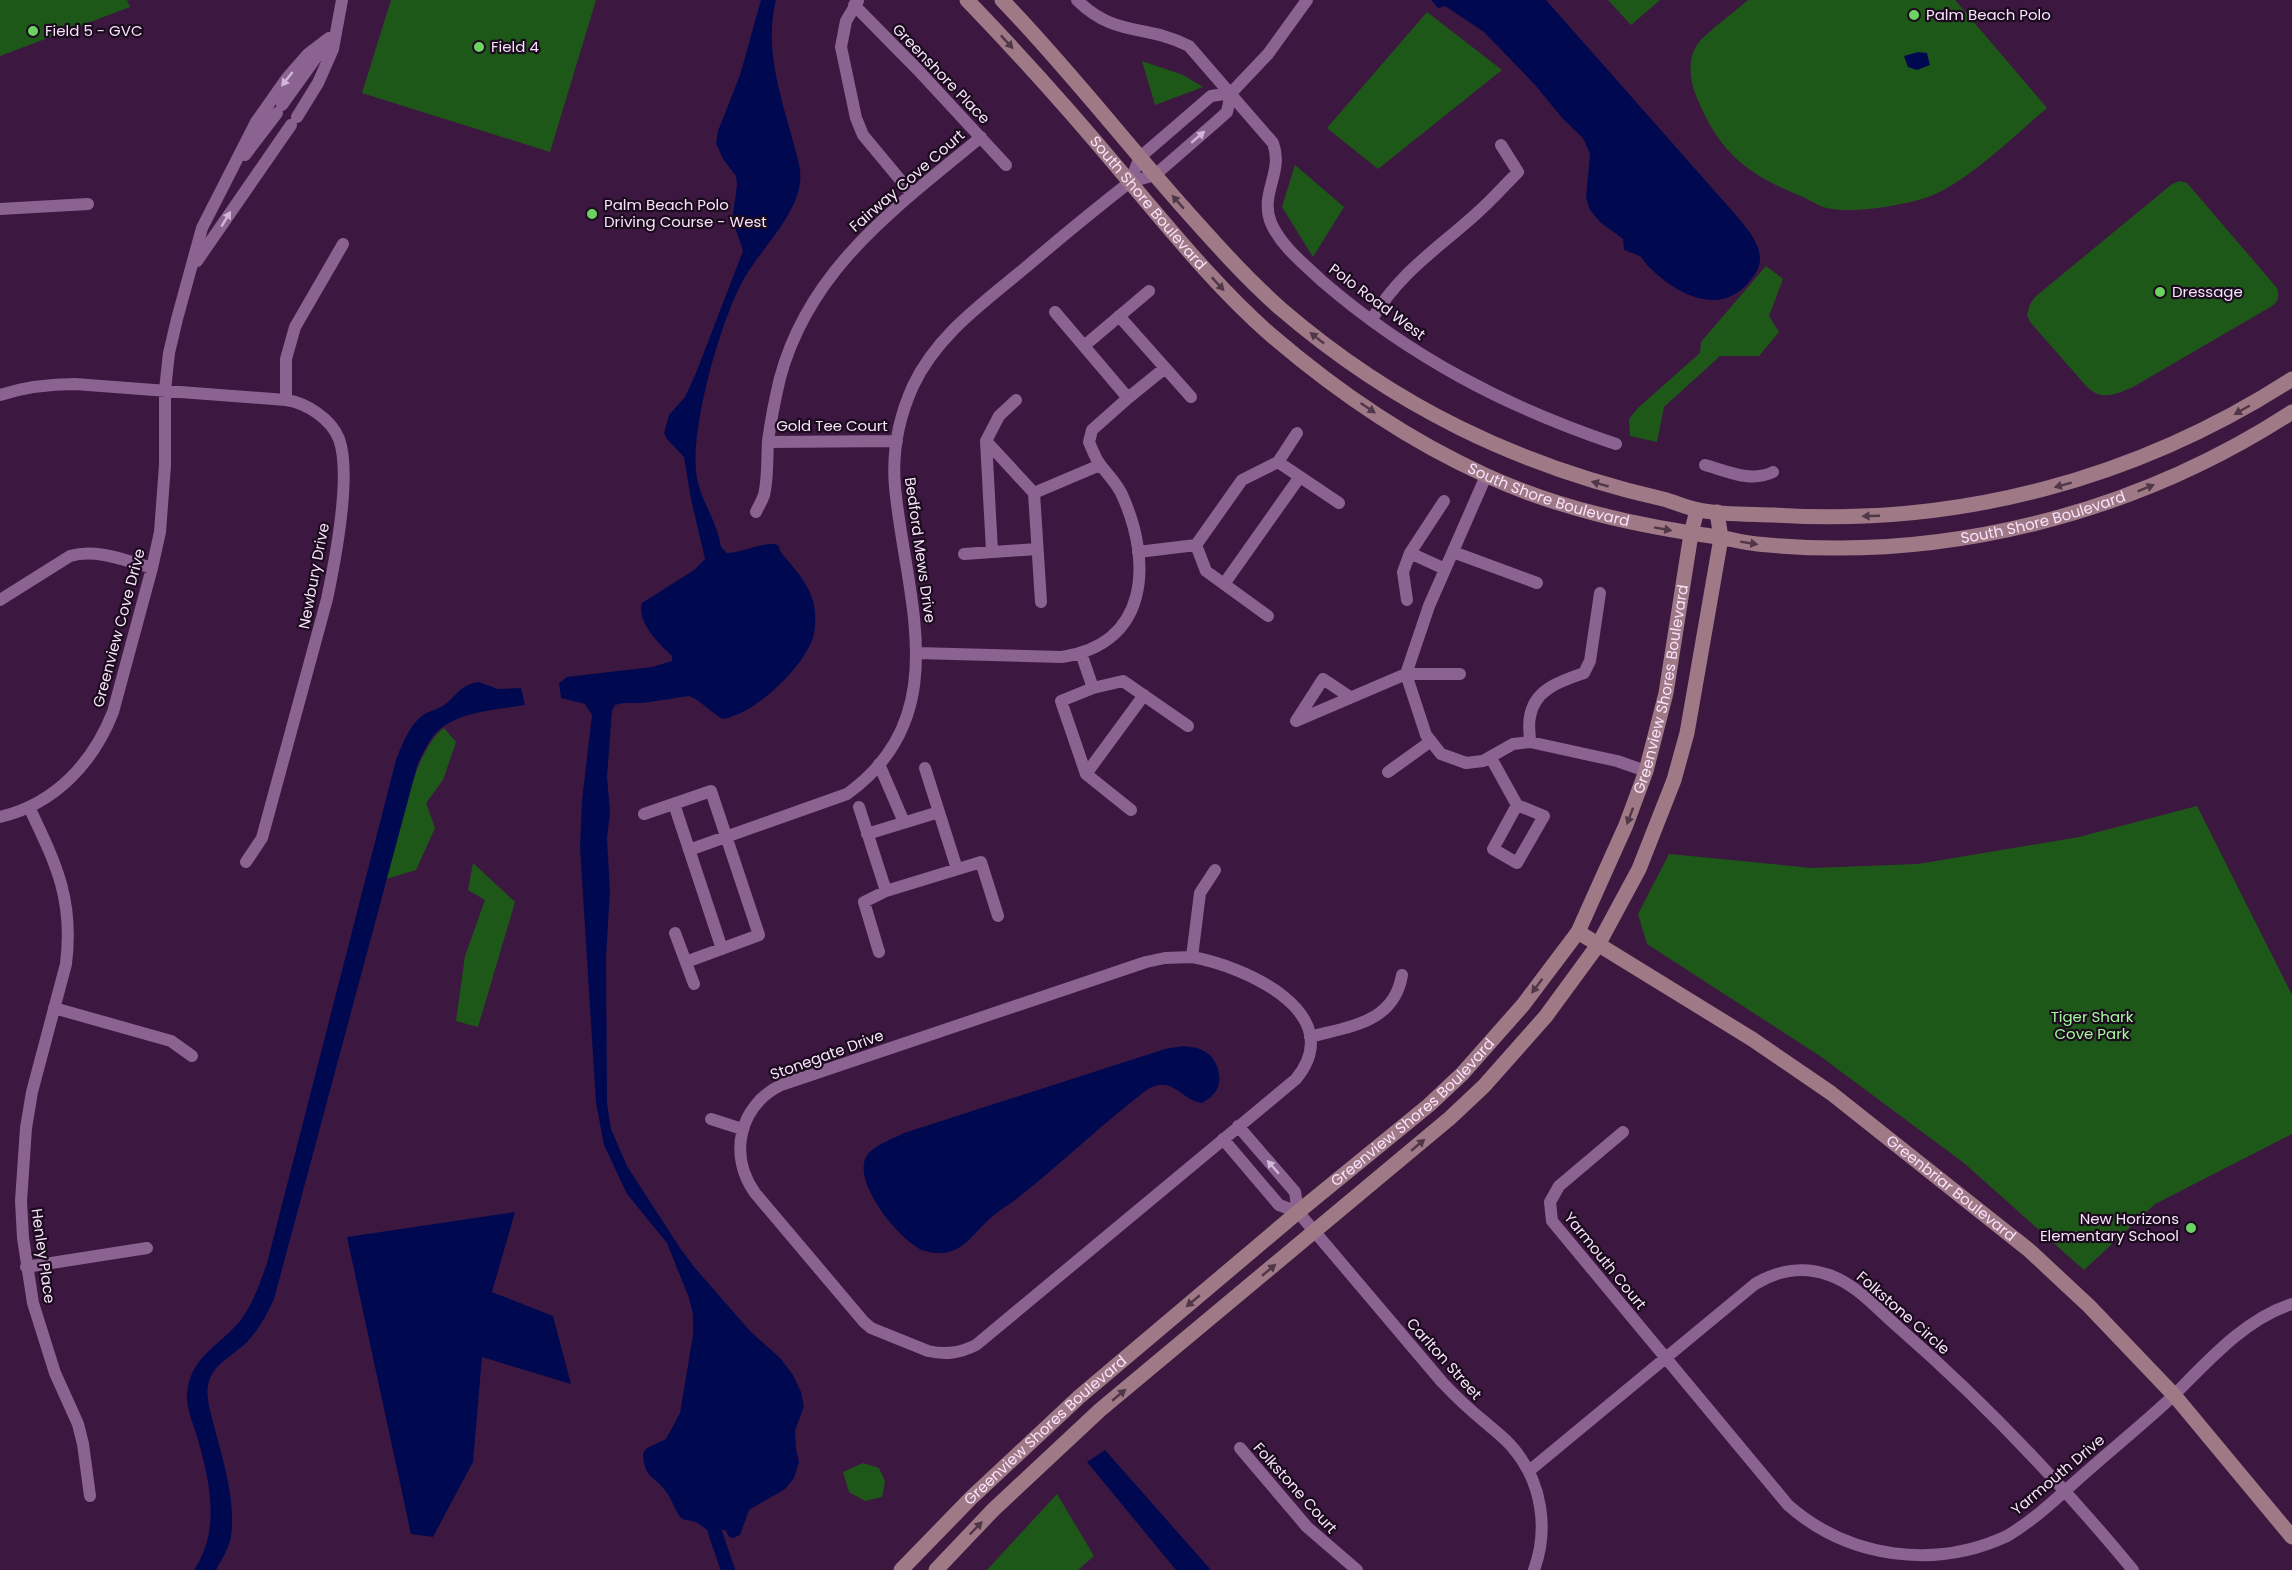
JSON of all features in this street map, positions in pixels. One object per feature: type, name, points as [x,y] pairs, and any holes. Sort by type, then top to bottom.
[{"type":"street","name":"Greenview Cove Drive","points":[[193,267],[318,83],[333,49],[342,0]]},
{"type":"street","name":"South Shore Boulevard","points":[[967,0],[1068,108],[1197,261],[1232,298],[1305,364],[1386,421],[1486,476],[1577,508],[1625,522],[1752,544],[1802,547],[1888,546],[1948,540],[2035,523],[2092,507],[2164,480],[2242,442],[2292,412]]},
{"type":"street","name":"South Shore Boulevard","points":[[1002,0],[1078,83],[1228,258],[1314,337],[1394,392],[1479,439],[1535,463],[1581,479],[1697,510],[1717,512],[1802,517],[1887,516],[1936,511],[2031,494],[2078,480],[2158,451],[2235,414],[2292,379]]},
{"type":"street","name":"Polo Road West","points":[[1077,0],[1091,14],[1106,22],[1172,39],[1189,46],[1231,93],[1273,143],[1276,152],[1276,170],[1269,187],[1268,214],[1275,231],[1287,248],[1313,273],[1410,348],[1503,400],[1562,425],[1616,444]]},
{"type":"street","points":[[1130,182],[1155,175],[1227,112],[1231,93],[1268,54],[1307,0]]},
{"type":"street","points":[[856,3],[846,21],[841,47],[856,118],[863,135],[912,194]]},
{"type":"street","name":"Greenshore Place","points":[[856,3],[1006,165]]},
{"type":"street","name":"Greenview Cove Drive","points":[[224,185],[321,52],[338,20]]},
{"type":"street","name":"Greenview Cove Drive","points":[[0,817],[29,807],[50,796],[74,775],[95,750],[105,732],[113,712],[152,568],[164,499],[165,390],[177,318],[202,228],[256,122],[287,78],[308,54],[329,38]]},
{"type":"street","points":[[1130,182],[1140,157],[1211,96],[1231,93]]},
{"type":"street","name":"Fairway Cove Court","points":[[756,512],[764,495],[771,418],[782,373],[794,341],[814,300],[856,244],[981,137]]},
{"type":"street","points":[[1372,319],[1414,265],[1476,214],[1518,172],[1501,145]]},
{"type":"street","name":"Bedford Mews Drive","points":[[689,850],[847,794],[868,779],[894,743],[909,710],[915,682],[917,653],[913,602],[895,487],[897,441],[904,411],[914,386],[932,354],[949,333],[1130,182]]},
{"type":"street","points":[[0,209],[88,204]]},
{"type":"street","points":[[286,400],[286,359],[295,327],[343,244]]},
{"type":"street","points":[[1084,346],[1149,291]]},
{"type":"street","points":[[1055,312],[1128,398]]},
{"type":"street","points":[[1119,316],[1191,397]]},
{"type":"street","points":[[917,653],[1052,657],[1081,653],[1099,645],[1114,633],[1132,610],[1140,582],[1138,552],[1123,496],[1109,473],[1100,465],[1089,442],[1092,430],[1165,368]]},
{"type":"street","points":[[0,395],[50,384],[165,390]]},
{"type":"street","name":"Newbury Drive","points":[[165,390],[296,401],[328,422],[338,439],[342,458],[340,520],[327,599],[269,816],[262,838],[246,862]]},
{"type":"street","points":[[992,551],[986,441],[999,416],[1016,400]]},
{"type":"street","points":[[1138,552],[1196,545],[1242,480],[1278,462],[1297,433]]},
{"type":"street","name":"Gold Tee Court","points":[[768,442],[897,441]]},
{"type":"street","points":[[986,441],[1034,493],[1041,602]]},
{"type":"street","points":[[1278,462],[1339,503]]},
{"type":"street","points":[[1034,493],[1100,465]]},
{"type":"street","points":[[1705,465],[1750,477],[1765,476],[1773,472]]},
{"type":"street","points":[[1486,476],[1429,606],[1406,674],[1426,735],[1442,754],[1457,761],[1474,762],[1491,758],[1513,744],[1530,742],[1617,761],[1646,771]]},
{"type":"street","points":[[1224,584],[1299,478]]},
{"type":"street","points":[[1407,600],[1403,572],[1410,553],[1444,501]]},
{"type":"street","name":"Greenview Shores Boulevard","points":[[901,1570],[1024,1446],[1298,1212],[1429,1106],[1462,1074],[1523,1005],[1578,932],[1626,825],[1646,771],[1666,693],[1691,534],[1697,510]]},
{"type":"street","name":"Greenview Shores Boulevard","points":[[936,1570],[1000,1503],[1093,1416],[1450,1118],[1484,1086],[1546,1016],[1598,945],[1639,869],[1674,780],[1695,698],[1721,538],[1717,512]]},
{"type":"street","points":[[1196,545],[1206,571],[1268,616]]},
{"type":"street","points":[[964,554],[1037,549]]},
{"type":"street","points":[[1453,552],[1537,583]]},
{"type":"street","points":[[0,600],[70,556],[80,553],[98,554],[152,568]]},
{"type":"street","points":[[1410,553],[1445,569]]},
{"type":"street","points":[[1530,742],[1530,716],[1539,697],[1552,684],[1584,673],[1590,661],[1600,593]]},
{"type":"street","points":[[1081,653],[1093,688]]},
{"type":"street","points":[[1350,697],[1406,674],[1460,674]]},
{"type":"street","points":[[1131,810],[1086,774],[1061,701],[1093,688],[1123,681],[1188,726]]},
{"type":"street","points":[[1086,774],[1144,695]]},
{"type":"street","points":[[1388,772],[1431,741]]},
{"type":"street","points":[[1491,758],[1517,805],[1544,816],[1517,863],[1493,849],[1517,805]]},
{"type":"street","points":[[879,764],[904,822]]},
{"type":"street","points":[[925,768],[957,869]]},
{"type":"street","points":[[644,814],[711,792],[759,935],[686,962]]},
{"type":"street","points":[[674,804],[722,949]]},
{"type":"street","name":"Henley Place","points":[[29,807],[60,877],[69,920],[66,964],[26,1128],[21,1201],[26,1267],[43,1338],[78,1424],[90,1496]]},
{"type":"street","points":[[859,807],[886,891]]},
{"type":"street","points":[[867,834],[939,812]]},
{"type":"street","points":[[879,952],[864,902],[886,891],[981,861],[998,916]]},
{"type":"street","points":[[1192,957],[1200,893],[1215,870]]},
{"type":"street","name":"Greenbriar Boulevard","points":[[1578,932],[1752,1039],[1831,1093],[2030,1251],[2089,1306],[2174,1395],[2292,1537]]},
{"type":"street","points":[[675,933],[694,984]]},
{"type":"street","name":"Stonegate Drive","points":[[1192,957],[1231,966],[1286,998],[1304,1017],[1310,1037],[1309,1055],[1302,1072],[984,1340],[967,1349],[948,1353],[928,1351],[879,1332],[864,1322],[749,1185],[742,1169],[739,1152],[742,1129],[749,1113],[760,1099],[782,1085],[1146,962],[1165,958],[1192,957]]},
{"type":"street","points":[[1310,1037],[1364,1022],[1380,1014],[1393,1001],[1402,975]]},
{"type":"street","points":[[54,1008],[171,1041],[192,1056]]},
{"type":"street","points":[[711,1119],[742,1129]]},
{"type":"street","points":[[1238,1126],[1294,1192],[1298,1212]]},
{"type":"street","name":"Yarmouth Court","points":[[1623,1132],[1559,1186],[1553,1194],[1550,1212],[1556,1228],[1665,1358]]},
{"type":"street","points":[[1223,1139],[1279,1205],[1298,1212]]},
{"type":"street","name":"Carlton Street","points":[[1298,1212],[1442,1382],[1514,1448],[1529,1471],[1536,1488],[1542,1524],[1542,1543],[1534,1570]]},
{"type":"street","points":[[26,1267],[147,1248]]},
{"type":"street","name":"Folkstone Circle","points":[[1529,1471],[1748,1289],[1763,1279],[1781,1272],[1800,1270],[1828,1275],[1846,1283],[1928,1353],[1982,1404],[2065,1490],[2133,1570]]},
{"type":"street","name":"Yarmouth Drive","points":[[1665,1358],[1788,1505],[1824,1533],[1872,1552],[1897,1557],[1931,1558],[1982,1547],[2005,1537],[2027,1523],[2174,1395],[2249,1325],[2274,1310],[2292,1304]]},
{"type":"street","name":"Folkstone Court","points":[[1239,1448],[1307,1527],[1357,1570]]},
{"type":"green space","name":"Field 5 - GVC","points":[[0,0],[127,0],[130,7],[0,56]]},
{"type":"green space","name":"Field 4","points":[[391,0],[596,0],[550,152],[362,93]]},
{"type":"green space","points":[[1608,0],[1660,0],[1631,25]]},
{"type":"green space","points":[[1748,0],[1955,0],[2047,108],[1987,160],[1938,193],[1888,207],[1838,210],[1823,207],[1763,178],[1736,158],[1705,116],[1695,92],[1691,78],[1691,64],[1697,45]]},
{"type":"green space","points":[[1427,12],[1502,70],[1378,169],[1327,128]]},
{"type":"green space","points":[[1142,61],[1183,75],[1203,87],[1155,105]]},
{"type":"green space","points":[[1295,165],[1344,207],[1313,257],[1282,207]]},
{"type":"green space","name":"Dressage","points":[[2180,181],[2187,183],[2277,288],[2278,298],[2267,309],[2133,387],[2110,395],[2099,394],[2088,388],[2030,322],[2027,315],[2030,304],[2035,297],[2172,184]]},
{"type":"green space","points":[[1766,266],[1783,279],[1769,316],[1779,332],[1759,356],[1720,356],[1664,407],[1657,442],[1630,436],[1629,419],[1639,407],[1700,353],[1701,342]]},
{"type":"green space","points":[[444,728],[456,742],[443,780],[426,803],[435,828],[416,870],[386,879],[415,775],[423,755],[433,739]]},
{"type":"green space","name":"Tiger Shark Cove Park","points":[[2197,806],[2292,995],[2292,1134],[2155,1204],[2084,1270],[1964,1163],[1820,1056],[1647,944],[1638,914],[1669,854],[1812,868],[1918,864],[2079,837]]},
{"type":"green space","points":[[473,863],[515,902],[478,1027],[456,1021],[465,956],[485,900],[468,890]]},
{"type":"green space","points":[[863,1463],[879,1468],[885,1481],[882,1497],[865,1501],[849,1492],[843,1472]]},
{"type":"green space","points":[[1057,1494],[1094,1556],[1078,1570],[987,1570]]},
{"type":"shaded area","points":[[761,0],[776,0],[772,35],[775,70],[798,160],[800,183],[792,208],[745,277],[727,318],[703,399],[696,450],[696,470],[700,490],[716,527],[721,547],[727,553],[769,544],[779,546],[780,551],[799,574],[811,594],[815,614],[814,634],[799,663],[788,676],[763,699],[736,715],[723,719],[689,696],[615,705],[612,711],[607,777],[610,812],[607,838],[610,892],[606,956],[607,1103],[611,1129],[627,1166],[680,1248],[750,1331],[781,1359],[793,1375],[801,1392],[804,1406],[795,1431],[799,1462],[794,1478],[785,1489],[749,1510],[740,1535],[733,1538],[721,1529],[713,1534],[696,1522],[682,1519],[663,1487],[645,1468],[643,1453],[647,1448],[666,1439],[680,1413],[693,1335],[693,1314],[667,1243],[627,1194],[604,1145],[596,1103],[580,847],[582,800],[592,715],[585,704],[561,698],[559,683],[567,677],[652,667],[672,661],[672,656],[650,632],[642,618],[642,603],[694,570],[705,559],[684,457],[664,433],[669,415],[685,397],[696,373],[743,251],[733,214],[736,176],[723,159],[716,143],[718,131],[740,75]]},
{"type":"shaded area","points":[[1431,0],[1546,0],[1751,234],[1759,250],[1759,266],[1743,288],[1731,296],[1717,300],[1689,295],[1662,279],[1641,257],[1624,250],[1623,239],[1600,222],[1590,210],[1586,198],[1590,154],[1583,138],[1484,32],[1445,6],[1438,8]]},
{"type":"shaded area","points":[[1918,52],[1927,53],[1930,65],[1917,70],[1908,67],[1904,56]]},
{"type":"shaded area","points":[[479,682],[498,689],[521,688],[525,705],[477,713],[454,720],[435,734],[418,763],[274,1299],[251,1337],[215,1369],[209,1381],[208,1402],[228,1481],[232,1527],[229,1545],[216,1570],[194,1570],[203,1554],[208,1537],[210,1503],[205,1467],[187,1403],[190,1380],[200,1361],[232,1330],[249,1308],[267,1263],[396,760],[410,730],[418,719],[445,704],[465,687]]},
{"type":"shaded area","points":[[1183,1046],[1202,1050],[1215,1062],[1219,1080],[1212,1096],[1202,1103],[1194,1101],[1170,1086],[1157,1085],[1148,1089],[955,1250],[933,1253],[915,1246],[893,1225],[872,1196],[866,1182],[864,1168],[866,1157],[873,1149],[889,1140],[904,1133],[1165,1049]]},
{"type":"shaded area","points":[[515,1212],[492,1292],[553,1316],[571,1384],[482,1357],[473,1462],[433,1537],[411,1534],[347,1237]]},
{"type":"shaded area","points":[[1105,1450],[1211,1570],[1176,1570],[1087,1462]]},
{"type":"waterway","points":[[715,1532],[728,1570]]},
{"type":"place","name":"Palm Beach Polo","points":[[1914,15]]},
{"type":"place","name":"Field 5 - GVC","points":[[33,31]]},
{"type":"place","name":"Field 4","points":[[479,47]]},
{"type":"place","name":"Palm Beach Polo Driving Course - West","points":[[592,214]]},
{"type":"place","name":"Dressage","points":[[2160,292]]},
{"type":"place","name":"New Horizons Elementary School","points":[[2191,1228]]}]
